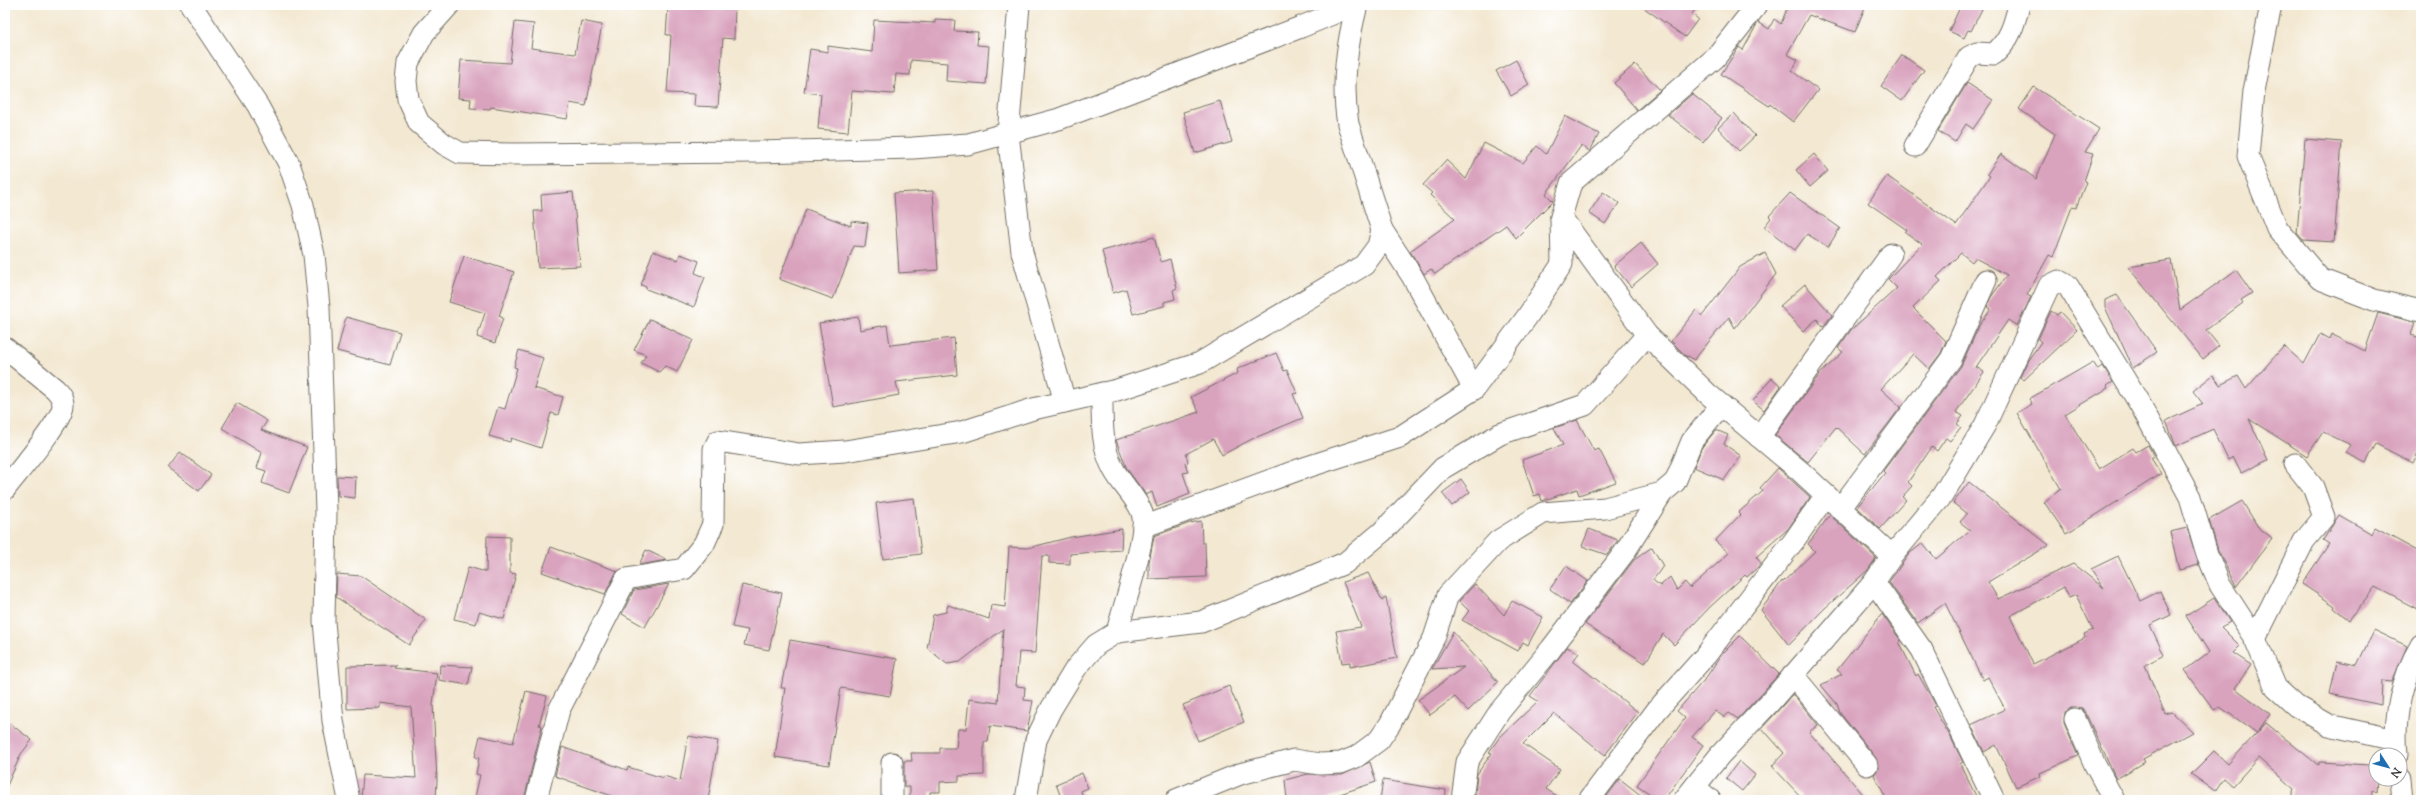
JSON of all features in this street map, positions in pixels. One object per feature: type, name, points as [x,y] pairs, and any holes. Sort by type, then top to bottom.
[{"type":"street","points":[[191,5],[258,106],[289,164],[303,205],[314,255],[319,308],[326,511],[324,621],[333,721],[349,800]]},
{"type":"street","points":[[449,5],[424,33],[408,63],[406,81],[408,99],[419,123],[444,144],[460,152],[512,154],[913,148],[968,144],[1008,134],[1067,116],[1301,27],[1354,5]]},
{"type":"street","points":[[1019,5],[1008,134],[1022,252],[1065,402]]},
{"type":"street","points":[[1357,5],[1345,70],[1345,106],[1348,124],[1382,230],[1412,276],[1474,389]]},
{"type":"street","points":[[1143,527],[1298,470],[1400,437],[1474,389],[1527,317],[1562,264],[1561,216],[1571,183],[1715,58],[1757,5]]},
{"type":"street","points":[[1915,146],[1970,57],[1977,53],[1994,54],[2011,34],[2019,5]]},
{"type":"street","points":[[2271,5],[2254,91],[2248,156],[2277,228],[2320,279],[2374,300],[2421,311]]},
{"type":"street","points":[[1561,216],[1647,335],[1721,405],[1833,502],[1892,556]]},
{"type":"street","points":[[536,800],[559,710],[626,579],[684,569],[704,544],[713,524],[714,449],[718,442],[799,454],[845,451],[962,432],[1033,409],[1102,393],[1200,363],[1364,265],[1378,246],[1382,230]]},
{"type":"street","points":[[1759,437],[1891,254]]},
{"type":"street","points":[[1589,800],[1657,710],[1706,655],[1793,542],[1833,502],[1951,359],[1986,280]]},
{"type":"street","points":[[1696,796],[1793,675],[1874,582],[1892,556],[1942,496],[1986,424],[2049,286],[2059,281],[2068,286],[2141,406],[2190,497],[2207,554],[2220,585],[2255,639],[2276,688],[2296,706],[2329,725],[2396,747],[2402,687],[2410,663],[2421,645]]},
{"type":"street","points":[[1026,800],[1036,740],[1051,709],[1076,668],[1096,645],[1117,632],[1201,622],[1345,563],[1382,532],[1443,468],[1500,434],[1585,405],[1647,335]]},
{"type":"street","points":[[5,348],[56,389],[62,396],[63,405],[56,421],[5,489]]},
{"type":"street","points":[[1102,393],[1103,432],[1107,455],[1114,471],[1142,514],[1143,527],[1117,632]]},
{"type":"street","points":[[1462,800],[1467,762],[1500,711],[1551,649],[1624,553],[1662,494],[1675,482],[1692,441],[1721,405]]},
{"type":"street","points":[[2255,639],[2304,541],[2324,517],[2313,487],[2295,464]]},
{"type":"street","points":[[1176,800],[1240,774],[1294,760],[1320,764],[1341,763],[1356,757],[1379,740],[1390,724],[1434,638],[1448,595],[1498,541],[1543,513],[1605,508],[1662,494]]},
{"type":"street","points":[[1874,582],[1922,650],[1994,800]]},
{"type":"street","points":[[1793,675],[1867,765]]},
{"type":"street","points":[[2075,719],[2095,765],[2114,800]]},
{"type":"street","points":[[892,763],[892,800]]},
{"type":"street","points":[[2401,787],[2402,800]]},
{"type":"building","points":[[1640,5],[1698,5],[1692,14],[1698,19],[1685,37]]},
{"type":"building","points":[[1788,5],[1866,5],[1855,32],[1809,15],[1787,54],[1798,60],[1792,71],[1818,90],[1793,122],[1770,104],[1769,106],[1721,74],[1739,47],[1743,50],[1758,22],[1769,29],[1774,19],[1781,24]]},
{"type":"building","points":[[1961,5],[1984,5],[1971,31],[1968,30],[1964,38],[1949,31]]},
{"type":"building","points":[[735,6],[734,39],[723,38],[718,107],[694,106],[695,94],[667,93],[671,35],[666,35],[668,7]]},
{"type":"building","points":[[935,19],[955,20],[954,31],[978,32],[977,45],[989,46],[986,84],[946,81],[947,63],[911,60],[910,75],[896,74],[894,94],[852,91],[848,132],[818,129],[821,94],[804,92],[810,49],[828,52],[828,46],[872,52],[874,20],[935,23]]},
{"type":"building","points":[[581,21],[602,25],[586,106],[570,103],[567,119],[491,107],[490,109],[470,108],[471,99],[458,98],[461,60],[510,63],[515,22],[534,24],[531,48],[575,54]]},
{"type":"building","points":[[1902,55],[1924,70],[1902,101],[1881,86]]},
{"type":"building","points":[[1516,60],[1529,85],[1511,96],[1496,71]]},
{"type":"building","points":[[1635,64],[1660,90],[1637,110],[1614,83]]},
{"type":"building","points":[[1967,83],[1993,100],[1973,129],[1966,124],[1955,142],[1938,131]]},
{"type":"building","points":[[2034,87],[2099,129],[2085,152],[2093,154],[2084,181],[2086,182],[2076,208],[2072,207],[2053,257],[2049,255],[2027,295],[2031,297],[2017,326],[2008,320],[1976,367],[1984,372],[1956,412],[1963,416],[1957,424],[1961,427],[1950,441],[1946,438],[1937,451],[1932,447],[1908,482],[1912,486],[1902,497],[1906,500],[1880,529],[1857,507],[1885,473],[1883,471],[1961,366],[1979,326],[1991,309],[1987,306],[1991,297],[2007,275],[1975,258],[1972,262],[1961,253],[1937,277],[1941,281],[1913,308],[1946,341],[1941,353],[1929,369],[1913,354],[1881,389],[1901,407],[1865,454],[1836,427],[1808,462],[1775,435],[1819,375],[1843,352],[1838,348],[1851,330],[1897,288],[1888,279],[1922,244],[1905,232],[1907,230],[1868,203],[1887,176],[1956,225],[1990,176],[1987,174],[2001,154],[2036,179],[2055,134],[2019,109]]},
{"type":"building","points":[[1692,94],[1722,118],[1703,142],[1668,115]]},
{"type":"building","points":[[1220,101],[1232,142],[1195,153],[1183,112]]},
{"type":"building","points":[[1734,113],[1755,136],[1739,151],[1718,128]]},
{"type":"building","points":[[1565,116],[1599,134],[1590,151],[1581,146],[1546,194],[1553,201],[1516,238],[1506,225],[1435,274],[1431,269],[1424,274],[1410,251],[1455,219],[1430,195],[1432,193],[1423,185],[1446,160],[1466,179],[1484,143],[1523,163],[1537,146],[1546,154]]},
{"type":"building","points":[[2305,139],[2342,142],[2334,242],[2303,240],[2297,233]]},
{"type":"building","points":[[1814,154],[1828,171],[1810,187],[1796,170]]},
{"type":"building","points":[[933,191],[938,270],[899,273],[894,193]]},
{"type":"building","points":[[573,192],[580,266],[538,268],[534,211],[542,211],[541,195]]},
{"type":"building","points":[[1603,192],[1619,203],[1605,224],[1589,213]]},
{"type":"building","points":[[1790,193],[1840,228],[1828,247],[1807,234],[1795,250],[1764,227],[1771,218],[1769,216]]},
{"type":"building","points":[[806,209],[851,226],[851,221],[868,223],[865,247],[854,246],[833,299],[779,279]]},
{"type":"building","points":[[1154,237],[1161,262],[1170,259],[1177,288],[1173,290],[1175,299],[1164,302],[1164,306],[1133,314],[1126,289],[1113,293],[1102,251]]},
{"type":"building","points":[[1641,243],[1658,264],[1631,287],[1614,266]]},
{"type":"building","points":[[653,251],[678,260],[680,254],[699,261],[695,273],[705,277],[694,307],[646,289],[646,287],[641,285]]},
{"type":"building","points":[[1765,253],[1776,274],[1735,328],[1729,317],[1694,360],[1688,356],[1687,357],[1671,341],[1696,310],[1702,316],[1740,267]]},
{"type":"building","points":[[464,256],[514,272],[499,316],[503,318],[495,343],[477,337],[485,313],[449,302]]},
{"type":"building","points":[[2171,260],[2180,310],[2236,270],[2252,293],[2241,300],[2243,303],[2206,330],[2219,346],[2203,359],[2128,267]]},
{"type":"building","points":[[1805,284],[1832,315],[1823,327],[1817,319],[1803,331],[1780,306]]},
{"type":"building","points":[[2117,295],[2157,352],[2133,368],[2105,307],[2105,300]]},
{"type":"building","points":[[2051,311],[2057,315],[2060,312],[2077,330],[2024,380],[2020,377],[2028,360],[2041,342],[2038,339]]},
{"type":"building","points":[[2378,313],[2415,322],[2411,335],[2421,338],[2421,447],[2413,463],[2376,444],[2366,463],[2346,453],[2351,445],[2323,432],[2307,456],[2249,419],[2268,460],[2241,473],[2233,457],[2228,460],[2213,429],[2176,446],[2166,421],[2203,404],[2193,391],[2213,375],[2220,385],[2238,376],[2246,389],[2284,346],[2304,364],[2320,334],[2329,339],[2331,334],[2365,351]]},
{"type":"building","points":[[346,317],[400,332],[390,365],[337,351]]},
{"type":"building","points":[[858,317],[860,330],[887,325],[890,345],[954,338],[957,375],[896,382],[899,395],[833,407],[819,323]]},
{"type":"building","points":[[650,319],[693,340],[677,372],[665,366],[659,372],[641,363],[646,355],[634,350]]},
{"type":"building","points":[[519,350],[543,358],[534,388],[563,397],[558,415],[551,413],[541,448],[511,438],[510,442],[489,436],[498,407],[505,409],[517,368],[514,367]]},
{"type":"building","points":[[1276,353],[1284,371],[1287,370],[1297,393],[1293,394],[1303,418],[1252,439],[1222,455],[1213,439],[1186,454],[1188,462],[1185,463],[1188,472],[1183,473],[1190,494],[1157,507],[1152,492],[1146,495],[1127,469],[1116,440],[1199,412],[1191,397],[1238,373],[1237,369]]},
{"type":"building","points":[[2093,362],[2098,370],[2103,366],[2113,382],[2107,386],[2108,388],[2065,414],[2099,469],[2133,448],[2136,452],[2148,445],[2154,456],[2151,458],[2161,474],[2066,534],[2044,502],[2061,489],[2017,413],[2032,404],[2029,399]]},
{"type":"building","points":[[1772,378],[1781,386],[1764,410],[1753,401]]},
{"type":"building","points":[[237,403],[267,421],[261,430],[307,447],[289,493],[262,483],[266,471],[257,468],[262,453],[222,428]]},
{"type":"building","points":[[1577,420],[1594,451],[1599,449],[1616,482],[1579,495],[1577,489],[1542,501],[1540,494],[1534,496],[1522,460],[1563,445],[1554,428]]},
{"type":"building","points":[[1716,430],[1728,435],[1724,444],[1741,456],[1724,480],[1694,467],[1702,447]]},
{"type":"building","points":[[180,452],[211,475],[199,491],[168,468]]},
{"type":"building","points":[[1778,468],[1810,497],[1788,529],[1756,557],[1761,563],[1759,566],[1747,577],[1745,575],[1710,607],[1674,645],[1663,634],[1645,663],[1585,624],[1634,560],[1652,547],[1663,566],[1653,580],[1660,586],[1670,577],[1677,590],[1685,582],[1690,588],[1729,553],[1715,541],[1740,515],[1738,513],[1763,491],[1760,488]]},
{"type":"building","points":[[337,476],[356,477],[355,498],[338,496]]},
{"type":"building","points":[[1461,479],[1470,492],[1452,506],[1442,493]]},
{"type":"building","points":[[1969,482],[2049,545],[1988,582],[1998,599],[2073,564],[2104,588],[2091,569],[2118,556],[2140,601],[2160,591],[2171,615],[2150,625],[2164,655],[2145,665],[2165,714],[2172,712],[2193,732],[2143,759],[2145,762],[2116,779],[2086,714],[2082,709],[2071,708],[2065,712],[2064,723],[2078,756],[2040,773],[2041,776],[2016,787],[1996,745],[1984,752],[1971,725],[2005,709],[1988,677],[1983,680],[1945,603],[1918,623],[1889,582],[1909,554],[1923,543],[1936,559],[1970,530],[1960,522],[1967,514],[1953,503]],"holes":[[[2064,587],[2069,598],[2076,595],[2093,630],[2084,634],[2085,638],[2033,664],[2010,616]]]},
{"type":"building","points":[[914,498],[921,554],[883,559],[876,503]]},
{"type":"building","points":[[2242,501],[2258,527],[2272,538],[2236,587],[2218,550],[2209,520]]},
{"type":"building","points":[[1830,515],[1876,558],[1868,570],[1825,608],[1789,645],[1761,610],[1782,581],[1783,582],[1815,551],[1808,544]]},
{"type":"building","points":[[2339,515],[2372,534],[2375,528],[2421,553],[2421,611],[2375,587],[2349,620],[2334,608],[2335,606],[2302,584],[2329,544],[2323,540]]},
{"type":"building","points":[[1201,521],[1202,543],[1205,543],[1206,577],[1149,579],[1149,562],[1154,536],[1190,523]]},
{"type":"building","points":[[2187,528],[2199,565],[2179,570],[2170,532]]},
{"type":"building","points":[[1122,529],[1121,550],[1070,554],[1070,564],[1049,563],[1049,556],[1042,556],[1035,653],[1019,652],[1016,686],[1025,687],[1024,700],[1033,701],[1027,731],[990,726],[988,742],[984,742],[984,775],[959,776],[959,781],[940,782],[940,792],[930,792],[930,800],[910,800],[910,787],[904,787],[904,761],[912,761],[911,753],[940,753],[940,748],[956,748],[958,729],[966,729],[969,699],[998,703],[1003,629],[960,662],[947,664],[927,648],[933,615],[946,612],[948,605],[989,619],[991,605],[1005,607],[1009,547],[1028,548],[1071,537]]},
{"type":"building","points":[[1589,529],[1618,540],[1607,555],[1582,546]]},
{"type":"building","points":[[487,536],[510,537],[510,573],[516,574],[504,619],[479,612],[476,624],[454,619],[468,567],[486,572]]},
{"type":"building","points":[[551,547],[617,571],[605,594],[542,572]]},
{"type":"building","points":[[646,550],[667,560],[639,565]]},
{"type":"building","points":[[1566,566],[1588,581],[1570,604],[1550,589]]},
{"type":"building","points":[[1368,573],[1382,600],[1386,597],[1397,658],[1350,667],[1350,662],[1342,663],[1336,631],[1361,627],[1343,582]]},
{"type":"building","points":[[337,574],[361,576],[426,620],[409,645],[336,597]]},
{"type":"building","points":[[669,584],[645,627],[622,614],[634,590]]},
{"type":"building","points":[[1475,584],[1504,615],[1512,601],[1543,617],[1528,645],[1523,642],[1518,651],[1462,620],[1469,611],[1459,601]]},
{"type":"building","points":[[742,585],[782,593],[769,650],[744,645],[748,630],[732,627]]},
{"type":"building","points":[[2214,598],[2230,622],[2221,627],[2240,646],[2233,653],[2251,665],[2235,688],[2270,714],[2257,733],[2220,707],[2214,710],[2185,670],[2209,652],[2186,616]]},
{"type":"building","points":[[1882,614],[1901,641],[1899,642],[1916,676],[1918,674],[1934,702],[1936,706],[1933,707],[1963,762],[1960,764],[1978,800],[1887,800],[1874,775],[1878,769],[1876,758],[1840,713],[1837,704],[1821,685],[1842,674],[1837,670]]},
{"type":"building","points":[[2374,630],[2407,646],[2392,682],[2382,681],[2381,705],[2330,694],[2337,661],[2357,665]]},
{"type":"building","points":[[1453,632],[1498,682],[1468,711],[1455,697],[1430,715],[1418,700],[1464,667],[1432,669]]},
{"type":"building","points":[[1740,636],[1779,674],[1738,719],[1729,713],[1724,717],[1715,711],[1692,737],[1703,745],[1664,800],[1659,800],[1637,785],[1685,718],[1677,711],[1705,679],[1722,654]]},
{"type":"building","points":[[790,640],[897,659],[890,696],[841,688],[829,765],[775,757],[785,688],[781,688]]},
{"type":"building","points":[[1567,647],[1579,653],[1573,661],[1638,712],[1605,755],[1554,713],[1523,744],[1560,769],[1546,789],[1563,800],[1483,800],[1475,795],[1477,774],[1492,753],[1489,752],[1499,738],[1538,701],[1530,696]]},
{"type":"building","points":[[396,665],[394,668],[437,673],[433,704],[437,780],[436,800],[361,800],[363,775],[416,778],[411,707],[380,703],[380,708],[347,709],[347,666]]},
{"type":"building","points":[[440,665],[472,667],[468,685],[439,680]]},
{"type":"building","points":[[1229,686],[1244,722],[1198,741],[1183,705]]},
{"type":"building","points":[[526,691],[547,696],[539,725],[542,726],[524,800],[496,800],[475,797],[480,775],[476,774],[479,758],[475,757],[480,736],[513,743]]},
{"type":"building","points":[[1793,694],[1818,725],[1809,732],[1868,800],[1804,800],[1772,766],[1784,753],[1762,728]]},
{"type":"building","points":[[5,720],[32,740],[21,754],[5,790]]},
{"type":"building","points":[[2266,723],[2318,765],[2319,762],[2368,765],[2368,787],[2377,787],[2377,792],[2373,791],[2373,800],[2290,800],[2294,789],[2258,758],[2233,786],[2224,778],[2215,791],[2191,774],[2214,751],[2228,764]]},
{"type":"building","points":[[688,736],[718,741],[708,800],[611,800],[612,796],[555,776],[562,747],[627,770],[628,767],[663,778],[664,776],[680,781]]},
{"type":"building","points":[[1739,761],[1755,775],[1742,791],[1726,778]]},
{"type":"building","points":[[1370,762],[1376,782],[1322,800],[1287,800],[1285,780],[1308,774],[1342,775]]},
{"type":"building","points":[[1082,773],[1088,788],[1081,791],[1083,800],[1062,800],[1056,784]]},
{"type":"building","points":[[1620,779],[1647,800],[1604,800]]},
{"type":"building","points":[[1383,780],[1446,790],[1445,800],[1380,800]]}]
